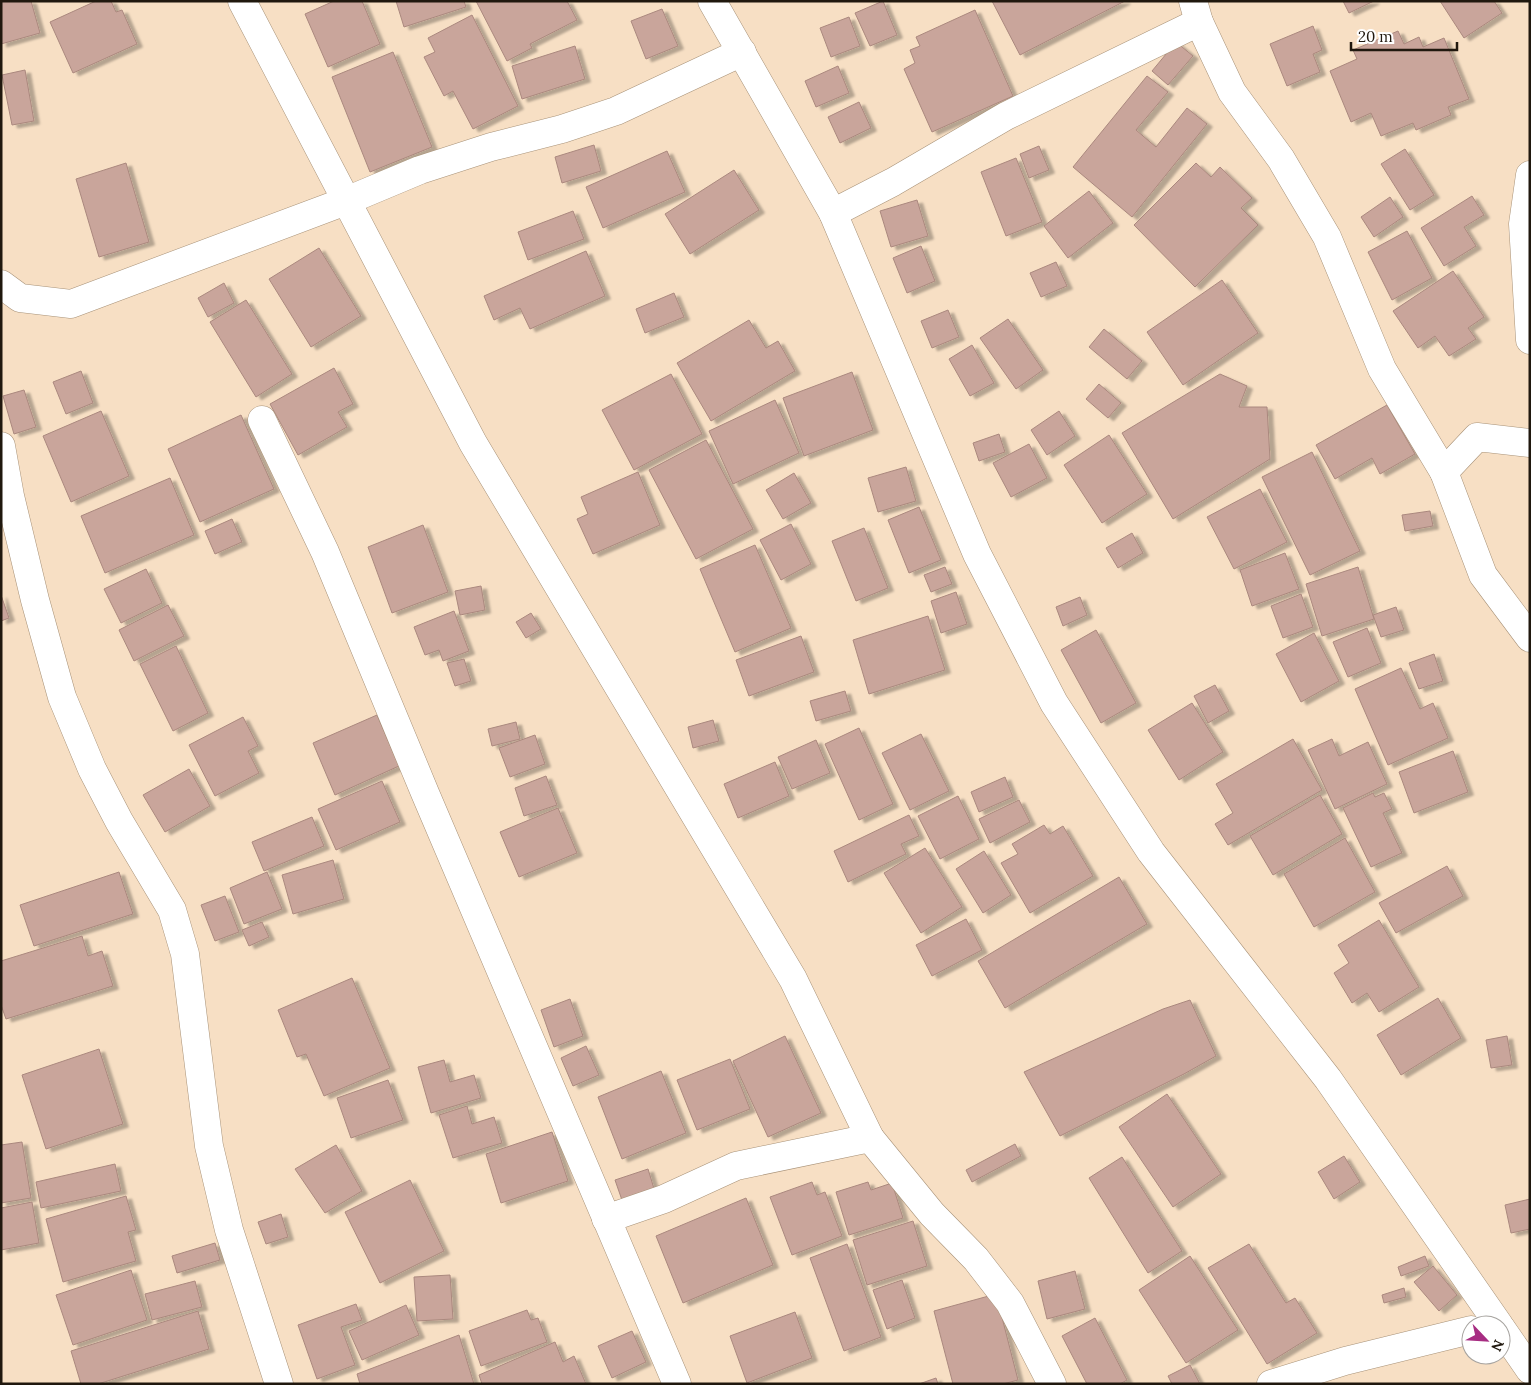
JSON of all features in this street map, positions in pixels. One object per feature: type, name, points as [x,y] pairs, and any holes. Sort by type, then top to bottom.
[{"type":"street","points":[[242,1],[474,443],[793,979],[870,1138],[932,1214],[976,1259],[1010,1303],[1052,1384]]},
{"type":"street","points":[[712,1],[833,214],[977,554],[1054,703],[1151,852],[1328,1079],[1491,1315]]},
{"type":"street","points":[[833,214],[893,182],[1006,116],[1196,12],[1232,92],[1281,159],[1327,236],[1382,369],[1444,472],[1483,575],[1530,638]]},
{"type":"street","points":[[1,284],[20,298],[71,304],[346,201],[420,170],[492,147],[562,129],[616,111],[742,52]]},
{"type":"street","points":[[1530,175],[1523,224],[1530,340]]},
{"type":"street","points":[[262,420],[325,552],[425,794],[677,1384]]},
{"type":"street","points":[[1444,472],[1477,437],[1530,443]]},
{"type":"street","points":[[1,446],[10,496],[35,600],[62,697],[92,769],[118,821],[172,910],[185,954],[209,1146],[229,1230],[279,1384]]},
{"type":"street","points":[[606,1219],[664,1199],[736,1166],[870,1138]]},
{"type":"street","points":[[1271,1384],[1345,1361],[1461,1332]]},
{"type":"street","points":[[1511,1342],[1529,1366]]},
{"type":"building","points":[[1,1],[31,1],[40,33],[1,44]]},
{"type":"building","points":[[96,1],[111,1],[116,12],[122,10],[137,44],[73,73],[50,22]]},
{"type":"building","points":[[334,1],[362,1],[380,44],[328,67],[305,14]]},
{"type":"building","points":[[396,1],[464,1],[466,7],[404,27]]},
{"type":"building","points":[[476,1],[567,1],[577,20],[530,44],[532,48],[507,61]]},
{"type":"building","points":[[883,1],[897,35],[870,46],[855,13]]},
{"type":"building","points":[[992,1],[1125,1],[1020,55]]},
{"type":"building","points":[[1343,1],[1374,1],[1349,13]]},
{"type":"building","points":[[1440,1],[1494,1],[1502,13],[1464,38]]},
{"type":"building","points":[[662,9],[678,46],[646,59],[631,21]]},
{"type":"building","points":[[975,10],[1013,96],[932,132],[904,69],[915,63],[910,50],[920,46],[916,37]]},
{"type":"building","points":[[472,15],[518,106],[473,129],[453,91],[444,96],[424,57],[435,52],[428,38]]},
{"type":"building","points":[[849,17],[860,46],[831,57],[820,28]]},
{"type":"building","points":[[1313,26],[1322,50],[1313,54],[1320,72],[1287,86],[1270,44]]},
{"type":"building","points":[[1398,31],[1404,44],[1419,37],[1423,47],[1444,38],[1469,99],[1448,107],[1451,115],[1416,130],[1413,123],[1381,136],[1371,113],[1351,122],[1330,71],[1357,59],[1353,50]]},
{"type":"building","points":[[1176,42],[1193,56],[1168,85],[1152,71]]},
{"type":"building","points":[[575,46],[585,79],[522,99],[512,66]]},
{"type":"building","points":[[393,52],[432,147],[370,172],[332,77]]},
{"type":"building","points":[[838,66],[849,93],[816,107],[805,81]]},
{"type":"building","points":[[25,70],[34,121],[12,125],[2,75]]},
{"type":"building","points":[[1147,76],[1168,92],[1136,130],[1156,147],[1187,108],[1207,124],[1132,217],[1073,167]]},
{"type":"building","points":[[859,102],[871,128],[840,143],[828,117]]},
{"type":"building","points":[[594,145],[601,171],[562,183],[555,157]]},
{"type":"building","points":[[1039,146],[1049,170],[1029,178],[1020,154]]},
{"type":"building","points":[[1405,149],[1434,195],[1410,210],[1381,164]]},
{"type":"building","points":[[667,151],[685,192],[603,228],[586,187]]},
{"type":"building","points":[[1016,158],[1042,222],[1006,236],[981,172]]},
{"type":"building","points":[[126,163],[149,242],[99,257],[76,179]]},
{"type":"building","points":[[1196,163],[1211,177],[1220,167],[1252,198],[1241,208],[1258,225],[1195,287],[1134,225]]},
{"type":"building","points":[[734,170],[759,210],[690,254],[665,214]]},
{"type":"building","points":[[1089,191],[1113,223],[1068,258],[1044,226]]},
{"type":"building","points":[[1472,196],[1484,215],[1464,227],[1476,246],[1444,266],[1421,228]]},
{"type":"building","points":[[1390,197],[1403,217],[1374,237],[1361,217]]},
{"type":"building","points":[[917,200],[928,236],[891,247],[880,211]]},
{"type":"building","points":[[573,211],[584,239],[528,260],[518,232]]},
{"type":"building","points":[[1407,231],[1432,278],[1392,300],[1368,252]]},
{"type":"building","points":[[921,246],[935,281],[907,293],[893,258]]},
{"type":"building","points":[[319,248],[361,316],[311,347],[269,279]]},
{"type":"building","points":[[586,251],[605,296],[530,329],[520,308],[494,320],[484,296]]},
{"type":"building","points":[[1056,262],[1067,286],[1041,297],[1030,273]]},
{"type":"building","points":[[1453,271],[1484,317],[1468,328],[1476,339],[1449,356],[1435,336],[1418,348],[1393,311]]},
{"type":"building","points":[[1222,280],[1258,333],[1183,385],[1147,332]]},
{"type":"building","points":[[224,283],[234,303],[208,317],[198,298]]},
{"type":"building","points":[[674,293],[684,317],[645,333],[636,309]]},
{"type":"building","points":[[246,300],[292,374],[256,397],[210,322]]},
{"type":"building","points":[[948,310],[959,337],[932,348],[921,321]]},
{"type":"building","points":[[1008,319],[1043,370],[1016,389],[980,338]]},
{"type":"building","points":[[749,320],[766,348],[778,341],[795,371],[711,421],[677,363]]},
{"type":"building","points":[[1104,329],[1142,361],[1127,379],[1089,347]]},
{"type":"building","points":[[972,345],[994,383],[970,396],[949,359]]},
{"type":"building","points":[[334,368],[353,404],[338,412],[347,427],[298,455],[270,404]]},
{"type":"building","points":[[81,371],[93,403],[66,414],[53,382]]},
{"type":"building","points":[[852,372],[873,430],[804,456],[783,398]]},
{"type":"building","points":[[671,374],[702,434],[634,470],[602,410]]},
{"type":"building","points":[[1220,374],[1247,386],[1239,407],[1267,407],[1270,459],[1173,519],[1122,433]]},
{"type":"building","points":[[1099,384],[1121,403],[1108,418],[1086,399]]},
{"type":"building","points":[[24,390],[36,427],[14,434],[3,396]]},
{"type":"building","points":[[775,400],[799,453],[733,484],[709,431]]},
{"type":"building","points":[[1387,405],[1415,454],[1380,474],[1372,458],[1335,479],[1316,445]]},
{"type":"building","points":[[101,411],[129,476],[71,502],[43,436]]},
{"type":"building","points":[[1059,411],[1075,436],[1047,455],[1031,430]]},
{"type":"building","points":[[241,415],[274,489],[200,522],[168,449]]},
{"type":"building","points":[[999,434],[1005,452],[979,461],[973,443]]},
{"type":"building","points":[[1109,435],[1147,494],[1102,523],[1064,465]]},
{"type":"building","points":[[706,440],[753,529],[696,559],[649,470]]},
{"type":"building","points":[[1029,444],[1047,478],[1011,497],[993,463]]},
{"type":"building","points":[[1312,452],[1360,551],[1310,575],[1262,477]]},
{"type":"building","points":[[906,467],[916,501],[878,512],[868,478]]},
{"type":"building","points":[[638,472],[660,525],[593,554],[577,519],[588,514],[581,497]]},
{"type":"building","points":[[794,473],[811,503],[783,519],[766,490]]},
{"type":"building","points":[[170,478],[194,535],[105,573],[81,516]]},
{"type":"building","points":[[1260,489],[1287,542],[1234,569],[1207,517]]},
{"type":"building","points":[[919,507],[941,560],[909,573],[888,520]]},
{"type":"building","points":[[1430,511],[1433,526],[1405,531],[1402,515]]},
{"type":"building","points":[[232,519],[242,542],[215,554],[205,531]]},
{"type":"building","points":[[791,524],[811,564],[781,580],[760,540]]},
{"type":"building","points":[[423,525],[448,592],[392,613],[368,547]]},
{"type":"building","points":[[864,528],[888,588],[856,601],[832,541]]},
{"type":"building","points":[[1132,533],[1143,553],[1118,568],[1106,548]]},
{"type":"building","points":[[755,545],[791,628],[735,652],[700,569]]},
{"type":"building","points":[[1285,553],[1299,589],[1252,606],[1240,570]]},
{"type":"building","points":[[945,567],[952,584],[931,592],[924,575]]},
{"type":"building","points":[[1358,567],[1374,619],[1322,636],[1306,584]]},
{"type":"building","points":[[146,569],[162,603],[121,623],[104,589]]},
{"type":"building","points":[[481,586],[485,610],[460,615],[455,591]]},
{"type":"building","points":[[956,592],[967,624],[941,633],[931,601]]},
{"type":"building","points":[[1301,594],[1313,627],[1283,638],[1271,606]]},
{"type":"building","points":[[1,595],[9,618],[1,621]]},
{"type":"building","points":[[1080,597],[1087,615],[1063,626],[1056,607]]},
{"type":"building","points":[[168,605],[184,636],[134,661],[119,630]]},
{"type":"building","points":[[1396,607],[1404,630],[1381,637],[1373,615]]},
{"type":"building","points":[[454,611],[469,651],[443,661],[439,650],[425,655],[414,627]]},
{"type":"building","points":[[531,613],[541,629],[526,638],[516,622]]},
{"type":"building","points":[[928,616],[945,670],[869,694],[853,640]]},
{"type":"building","points":[[1367,628],[1381,663],[1348,677],[1333,642]]},
{"type":"building","points":[[1096,630],[1136,703],[1101,723],[1061,650]]},
{"type":"building","points":[[1314,633],[1339,681],[1301,702],[1276,654]]},
{"type":"building","points":[[801,636],[814,672],[749,696],[736,660]]},
{"type":"building","points":[[176,646],[208,713],[173,731],[140,664]]},
{"type":"building","points":[[1434,654],[1443,681],[1419,689],[1409,663]]},
{"type":"building","points":[[464,659],[471,681],[455,686],[447,663]]},
{"type":"building","points":[[1401,668],[1420,709],[1433,703],[1448,738],[1388,765],[1355,689]]},
{"type":"building","points":[[1215,685],[1229,711],[1208,723],[1194,696]]},
{"type":"building","points":[[845,691],[851,711],[816,721],[810,701]]},
{"type":"building","points":[[1192,703],[1223,752],[1179,780],[1148,730]]},
{"type":"building","points":[[377,715],[399,766],[335,795],[313,743]]},
{"type":"building","points":[[243,717],[258,746],[248,751],[259,773],[215,796],[189,745]]},
{"type":"building","points":[[713,720],[719,741],[693,748],[688,727]]},
{"type":"building","points":[[516,722],[520,739],[492,746],[488,729]]},
{"type":"building","points":[[859,728],[893,804],[859,820],[825,744]]},
{"type":"building","points":[[921,734],[949,791],[910,810],[882,753]]},
{"type":"building","points":[[535,735],[545,764],[510,777],[499,748]]},
{"type":"building","points":[[1293,739],[1322,790],[1228,845],[1215,824],[1233,813],[1216,784]]},
{"type":"building","points":[[1332,739],[1339,756],[1368,742],[1387,784],[1335,809],[1308,750]]},
{"type":"building","points":[[816,740],[830,773],[792,789],[778,757]]},
{"type":"building","points":[[1453,751],[1468,792],[1414,813],[1399,772]]},
{"type":"building","points":[[775,762],[789,796],[738,818],[724,784]]},
{"type":"building","points":[[189,769],[210,806],[165,832],[143,795]]},
{"type":"building","points":[[546,776],[557,805],[524,816],[515,788]]},
{"type":"building","points":[[1005,777],[1013,797],[979,812],[971,792]]},
{"type":"building","points":[[382,781],[400,822],[336,850],[318,809]]},
{"type":"building","points":[[1373,793],[1375,797],[1384,793],[1392,809],[1383,813],[1402,853],[1371,867],[1343,808]]},
{"type":"building","points":[[1320,795],[1342,834],[1273,875],[1250,836]]},
{"type":"building","points":[[958,796],[979,839],[940,859],[918,816]]},
{"type":"building","points":[[1019,800],[1030,822],[990,843],[979,819]]},
{"type":"building","points":[[558,808],[577,853],[519,877],[500,832]]},
{"type":"building","points":[[909,815],[919,836],[901,844],[906,854],[848,882],[834,851]]},
{"type":"building","points":[[312,817],[324,846],[264,871],[252,842]]},
{"type":"building","points":[[1044,825],[1050,834],[1063,826],[1093,876],[1030,913],[1001,863],[1018,854],[1012,844]]},
{"type":"building","points":[[1345,838],[1375,892],[1314,927],[1284,874]]},
{"type":"building","points":[[925,848],[962,907],[921,933],[884,873]]},
{"type":"building","points":[[984,851],[1011,895],[983,913],[956,869]]},
{"type":"building","points":[[333,860],[344,899],[293,914],[282,875]]},
{"type":"building","points":[[1447,866],[1463,896],[1396,933],[1379,903]]},
{"type":"building","points":[[119,872],[133,914],[34,946],[20,905]]},
{"type":"building","points":[[267,872],[282,909],[244,924],[230,888]]},
{"type":"building","points":[[1119,877],[1147,924],[1005,1008],[978,961]]},
{"type":"building","points":[[225,896],[239,932],[215,941],[201,905]]},
{"type":"building","points":[[966,919],[982,950],[932,976],[916,945]]},
{"type":"building","points":[[1379,920],[1419,987],[1379,1012],[1367,993],[1352,1003],[1334,973],[1349,963],[1338,945]]},
{"type":"building","points":[[262,922],[269,937],[249,946],[242,930]]},
{"type":"building","points":[[82,936],[88,956],[102,951],[113,986],[6,1019],[1,1005],[1,961]]},
{"type":"building","points":[[352,978],[390,1068],[324,1096],[306,1054],[297,1057],[278,1010]]},
{"type":"building","points":[[1438,998],[1461,1038],[1401,1075],[1377,1035]]},
{"type":"building","points":[[570,999],[583,1036],[554,1047],[541,1010]]},
{"type":"building","points":[[1190,1000],[1216,1056],[1060,1136],[1024,1072],[1163,1009]]},
{"type":"building","points":[[785,1036],[821,1113],[768,1137],[733,1061]]},
{"type":"building","points":[[1507,1036],[1512,1065],[1491,1068],[1486,1040]]},
{"type":"building","points":[[586,1046],[599,1075],[573,1086],[561,1058]]},
{"type":"building","points":[[99,1049],[123,1124],[46,1149],[22,1075]]},
{"type":"building","points":[[730,1059],[750,1109],[697,1130],[677,1080]]},
{"type":"building","points":[[444,1060],[450,1082],[474,1075],[481,1098],[431,1113],[418,1067]]},
{"type":"building","points":[[661,1071],[686,1133],[622,1159],[598,1097]]},
{"type":"building","points":[[388,1080],[403,1120],[351,1138],[337,1098]]},
{"type":"building","points":[[1167,1094],[1221,1174],[1173,1207],[1119,1127]]},
{"type":"building","points":[[467,1106],[472,1124],[494,1117],[502,1143],[453,1158],[439,1115]]},
{"type":"building","points":[[552,1132],[568,1181],[501,1203],[486,1154]]},
{"type":"building","points":[[22,1142],[31,1198],[1,1203],[1,1145]]},
{"type":"building","points":[[1015,1144],[1021,1156],[972,1182],[966,1170]]},
{"type":"building","points":[[336,1145],[362,1191],[325,1213],[295,1169]]},
{"type":"building","points":[[1344,1156],[1360,1182],[1334,1199],[1318,1172]]},
{"type":"building","points":[[1122,1157],[1182,1251],[1148,1273],[1089,1178]]},
{"type":"building","points":[[115,1164],[121,1191],[41,1208],[36,1182]]},
{"type":"building","points":[[648,1169],[655,1192],[623,1203],[615,1180]]},
{"type":"building","points":[[410,1180],[444,1251],[380,1283],[345,1212]]},
{"type":"building","points":[[812,1182],[817,1195],[825,1192],[842,1236],[792,1255],[770,1197]]},
{"type":"building","points":[[868,1182],[871,1190],[892,1183],[903,1218],[849,1235],[836,1192]]},
{"type":"building","points":[[126,1196],[136,1230],[128,1232],[136,1261],[63,1282],[46,1219]]},
{"type":"building","points":[[746,1198],[773,1265],[683,1303],[656,1236]]},
{"type":"building","points":[[1530,1199],[1530,1229],[1511,1233],[1505,1205]]},
{"type":"building","points":[[32,1202],[39,1243],[1,1250],[1,1208]]},
{"type":"building","points":[[281,1214],[288,1237],[266,1244],[258,1222]]},
{"type":"building","points":[[913,1221],[927,1266],[867,1285],[853,1240]]},
{"type":"building","points":[[215,1243],[220,1260],[177,1273],[172,1256]]},
{"type":"building","points":[[847,1244],[881,1337],[844,1351],[810,1258]]},
{"type":"building","points":[[1249,1244],[1286,1303],[1295,1298],[1317,1333],[1267,1364],[1208,1268]]},
{"type":"building","points":[[1190,1256],[1238,1330],[1186,1363],[1139,1290]]},
{"type":"building","points":[[1425,1256],[1429,1266],[1401,1276],[1398,1267]]},
{"type":"building","points":[[1433,1266],[1457,1295],[1439,1311],[1414,1282]]},
{"type":"building","points":[[131,1270],[147,1320],[73,1345],[56,1295]]},
{"type":"building","points":[[1075,1271],[1085,1309],[1047,1319],[1038,1281]]},
{"type":"building","points":[[450,1275],[453,1319],[417,1321],[414,1277]]},
{"type":"building","points":[[902,1280],[915,1318],[887,1329],[873,1290]]},
{"type":"building","points":[[195,1281],[202,1307],[152,1320],[145,1294]]},
{"type":"building","points":[[1404,1288],[1406,1297],[1384,1303],[1382,1295]]},
{"type":"building","points":[[996,1294],[1018,1380],[1003,1384],[953,1384],[934,1311]]},
{"type":"building","points":[[356,1304],[362,1320],[341,1327],[355,1365],[317,1379],[298,1325]]},
{"type":"building","points":[[406,1305],[419,1335],[362,1360],[349,1331]]},
{"type":"building","points":[[527,1310],[531,1320],[538,1318],[547,1342],[481,1366],[469,1331]]},
{"type":"building","points":[[198,1311],[209,1349],[98,1384],[81,1384],[71,1351]]},
{"type":"building","points":[[795,1312],[812,1358],[747,1383],[730,1336]]},
{"type":"building","points":[[1095,1318],[1127,1380],[1120,1384],[1087,1384],[1062,1336]]},
{"type":"building","points":[[632,1331],[646,1362],[612,1378],[598,1346]]},
{"type":"building","points":[[459,1335],[474,1384],[360,1384],[357,1374]]},
{"type":"building","points":[[555,1342],[563,1362],[574,1356],[586,1384],[482,1384],[479,1375]]},
{"type":"building","points":[[1190,1365],[1200,1384],[1172,1384],[1168,1376]]},
{"type":"building","points":[[936,1378],[938,1384],[919,1384]]}]
